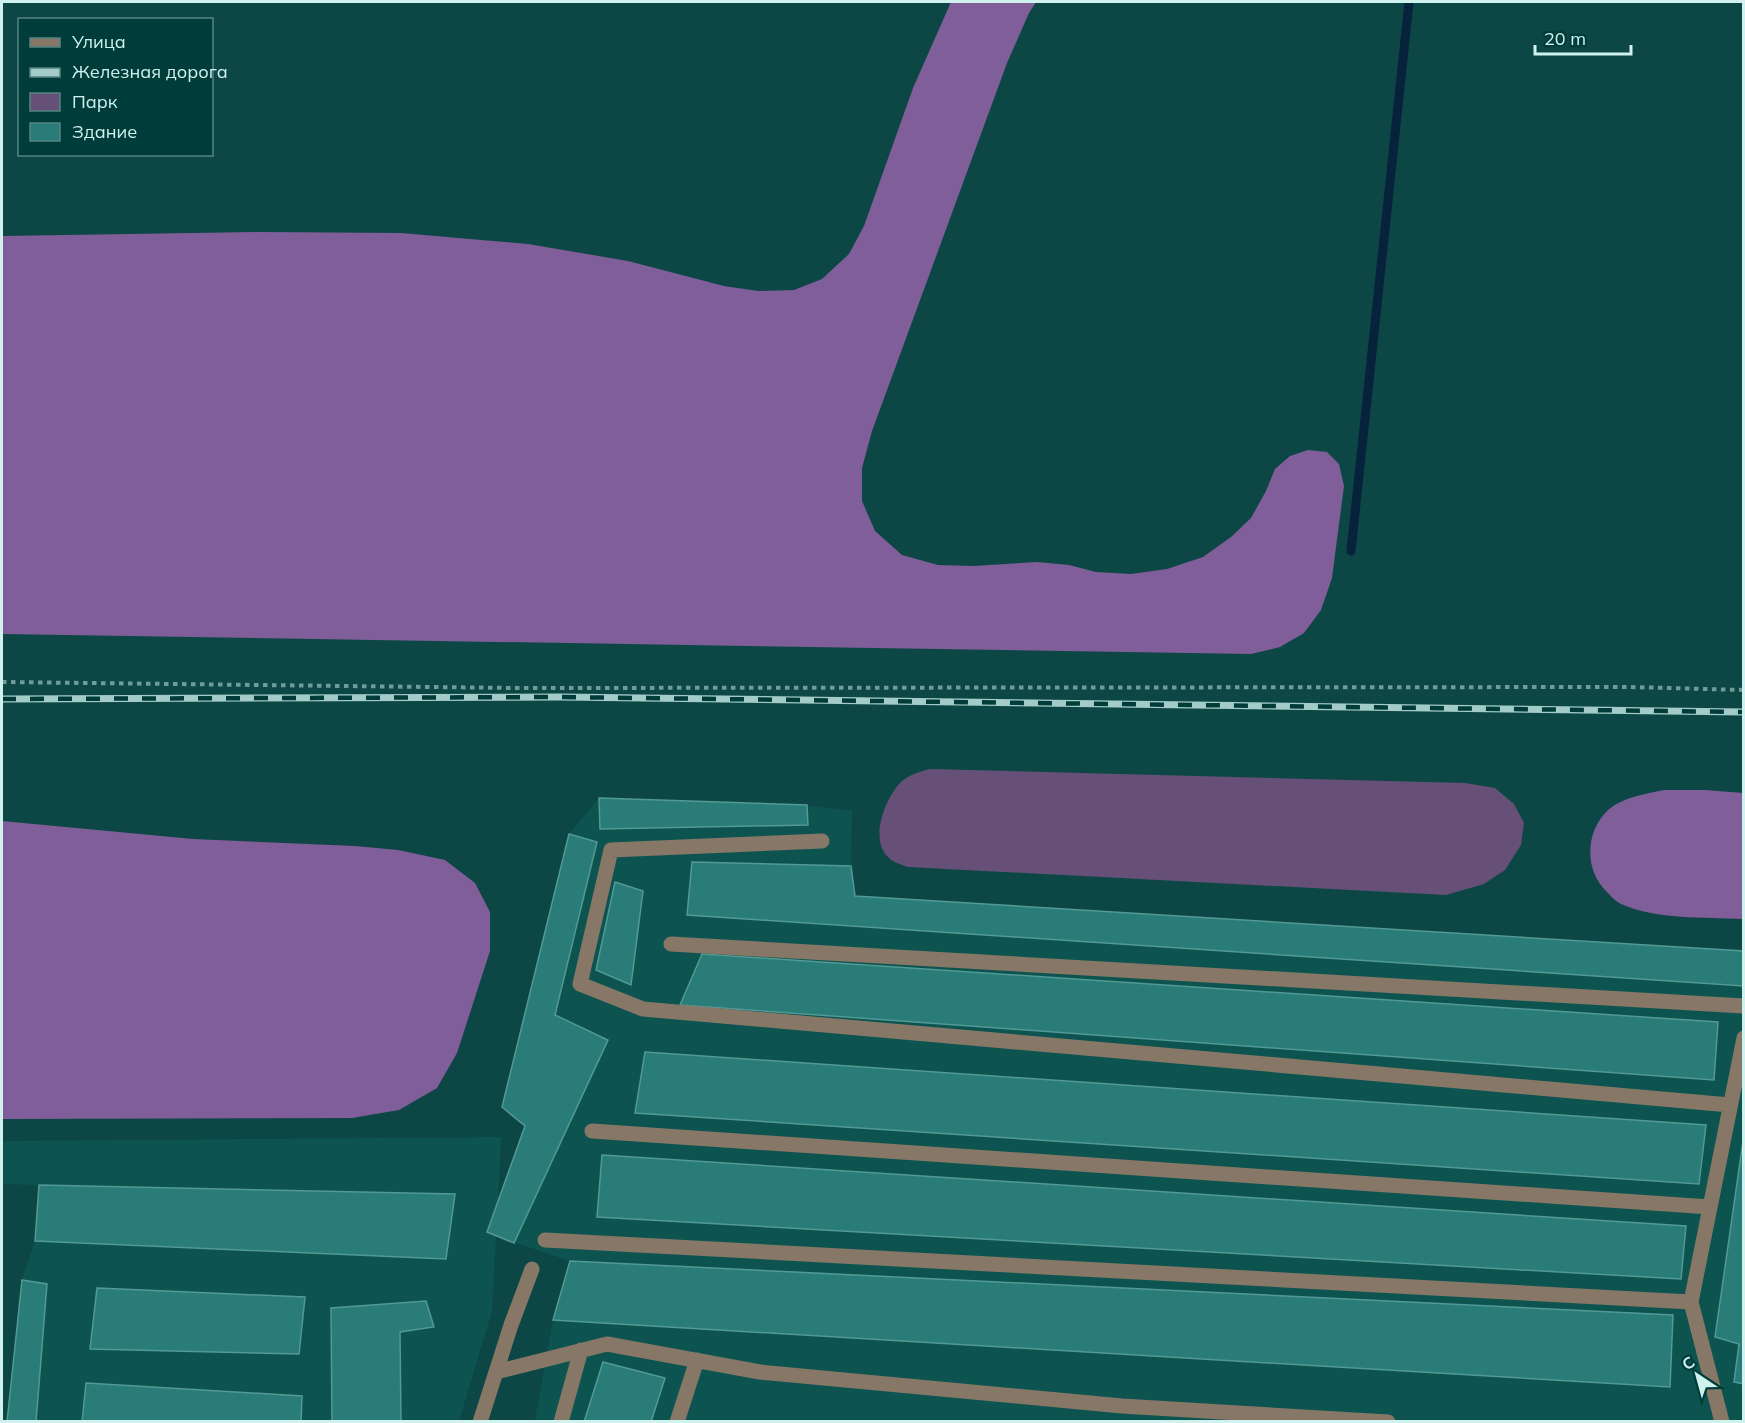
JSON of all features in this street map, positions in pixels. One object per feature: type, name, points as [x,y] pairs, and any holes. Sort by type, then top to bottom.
[{"type":"lane","points":[[822,841],[611,850],[580,984],[643,1010],[1730,1105]]},
{"type":"lane","points":[[671,944],[1743,1006]]},
{"type":"lane","points":[[1722,1422],[1691,1302],[1743,1038]]},
{"type":"lane","points":[[592,1131],[1710,1207]]},
{"type":"lane","points":[[545,1240],[1691,1302]]},
{"type":"lane","points":[[480,1422],[511,1325],[532,1269]]},
{"type":"lane","points":[[496,1372],[607,1344],[760,1372],[1122,1406],[1388,1422]]},
{"type":"lane","points":[[561,1422],[581,1350]]},
{"type":"lane","points":[[677,1422],[697,1360]]},
{"type":"path","points":[[2,682],[516,687],[1570,687],[1743,690]]},
{"type":"shaded area","points":[[951,2],[1036,2],[1007,63],[872,431],[862,468],[862,501],[875,531],[902,555],[938,565],[974,566],[1037,562],[1069,565],[1096,572],[1131,574],[1167,569],[1203,557],[1231,537],[1251,518],[1275,469],[1290,456],[1308,450],[1327,452],[1339,464],[1344,486],[1332,578],[1321,610],[1304,633],[1280,647],[1251,654],[2,634],[2,236],[260,232],[401,233],[528,244],[628,261],[724,286],[758,291],[794,290],[822,279],[849,254],[864,226],[913,88]]},
{"type":"shaded area","points":[[1664,790],[1743,793],[1743,919],[1681,917],[1650,913],[1621,904],[1599,883],[1594,873],[1590,851],[1600,819],[1620,802]]},
{"type":"shaded area","points":[[599,798],[806,805],[852,811],[851,866],[855,896],[1743,951],[1743,1421],[535,1421],[553,1320],[570,1261],[496,1236],[492,1311],[459,1421],[7,1421],[22,1280],[35,1241],[39,1185],[2,1184],[2,1141],[501,1137],[498,1200],[525,1127],[502,1107],[569,834]]},
{"type":"shaded area","points":[[2,821],[193,839],[355,846],[398,850],[445,860],[475,883],[490,912],[490,951],[457,1053],[437,1088],[399,1110],[352,1118],[2,1119]]},
{"type":"green space","points":[[931,769],[1465,783],[1495,788],[1514,804],[1524,823],[1521,845],[1505,870],[1484,884],[1446,895],[908,867],[892,860],[882,848],[880,829],[882,818],[890,798],[901,782],[908,777]]},
{"type":"building","points":[[599,798],[807,805],[808,825],[600,829]]},
{"type":"building","points":[[569,834],[597,842],[555,1015],[608,1040],[514,1243],[487,1232],[525,1126],[502,1107]]},
{"type":"building","points":[[692,862],[851,866],[855,896],[1744,951],[1744,986],[687,915]]},
{"type":"building","points":[[615,882],[643,891],[631,985],[596,970]]},
{"type":"building","points":[[702,954],[1718,1022],[1714,1080],[680,1005]]},
{"type":"building","points":[[645,1052],[1706,1125],[1699,1184],[635,1113]]},
{"type":"building","points":[[1744,1134],[1744,1384],[1734,1382],[1739,1344],[1715,1337]]},
{"type":"building","points":[[602,1155],[1686,1226],[1681,1279],[597,1217]]},
{"type":"building","points":[[39,1185],[455,1194],[446,1259],[35,1241]]},
{"type":"building","points":[[570,1261],[1673,1315],[1670,1387],[553,1320]]},
{"type":"building","points":[[22,1280],[47,1284],[36,1422],[7,1422]]},
{"type":"building","points":[[97,1288],[305,1297],[299,1354],[90,1349]]},
{"type":"building","points":[[426,1301],[434,1327],[400,1332],[401,1422],[332,1422],[331,1308]]},
{"type":"building","points":[[603,1362],[665,1378],[651,1422],[584,1422]]},
{"type":"building","points":[[86,1383],[302,1396],[301,1422],[82,1422]]},
{"type":"waterway","points":[[1351,551],[1409,2]]},
{"type":"railway","points":[[2,699],[560,697],[1744,712]]}]
